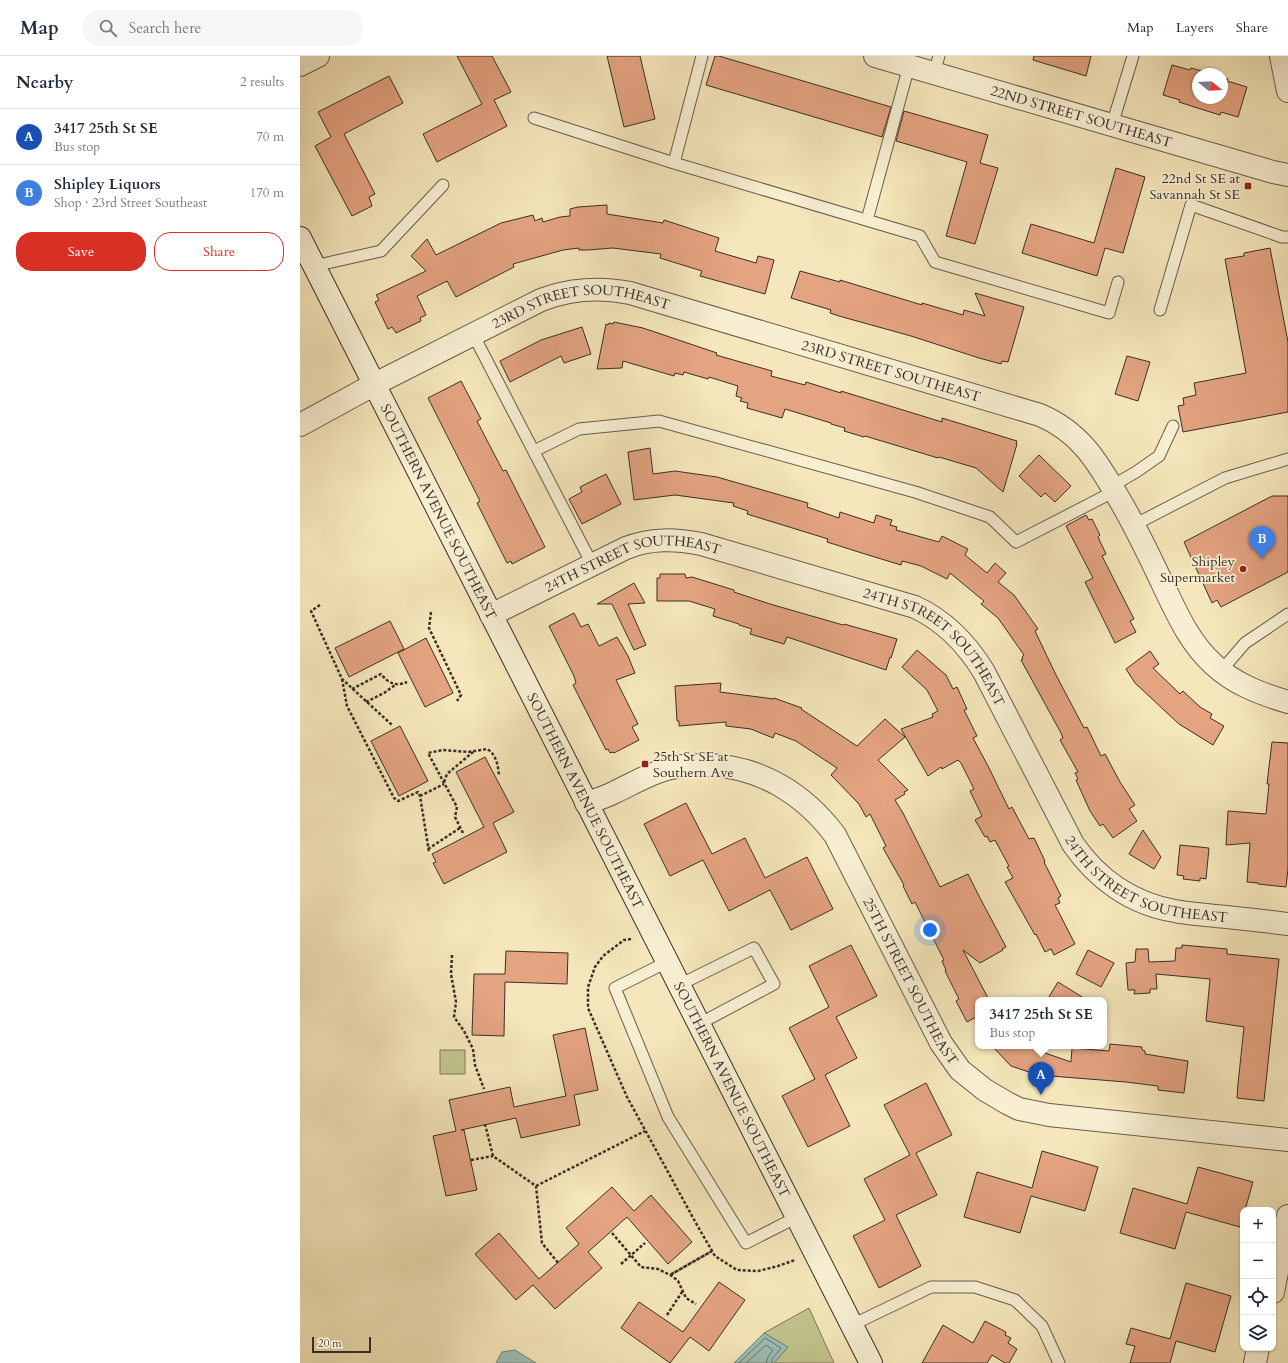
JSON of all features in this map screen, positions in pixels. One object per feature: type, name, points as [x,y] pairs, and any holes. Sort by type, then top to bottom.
[{"type":"street","points":[[300,65],[318,56]]},
{"type":"street","name":"22ND STREET SOUTHEAST","points":[[875,56],[909,66],[936,65],[1112,125],[1273,172],[1288,175]]},
{"type":"street","points":[[1281,56],[1288,91]]},
{"type":"street","name":"SOUTHERN AVENUE SOUTHEAST","points":[[300,238],[871,1363]]},
{"type":"street","name":"23RD STREET SOUTHEAST","points":[[300,425],[374,384],[524,308],[554,296],[596,289],[630,293],[1040,415],[1060,425],[1084,446],[1096,460],[1134,525],[1183,627],[1200,651],[1221,671],[1250,689],[1288,702]]},
{"type":"street","name":"24TH STREET SOUTHEAST","points":[[491,615],[626,548],[646,542],[661,540],[684,541],[708,546],[899,602],[922,611],[949,629],[966,645],[976,658],[1073,844],[1091,867],[1105,880],[1122,892],[1139,900],[1174,911],[1288,924]]},
{"type":"street","name":"25TH STREET SOUTHEAST","points":[[586,803],[613,793],[648,776],[678,766],[699,765],[728,767],[747,770],[766,777],[784,787],[800,799],[824,822],[834,835],[941,1043],[960,1070],[976,1084],[996,1097],[1019,1108],[1049,1115],[1288,1140]]},
{"type":"street","points":[[1276,1279],[1288,1216]]},
{"type":"street","points":[[1254,1363],[1257,1351]]},
{"type":"lane","points":[[674,163],[702,56]]},
{"type":"lane","points":[[1112,125],[1133,56]]},
{"type":"lane","points":[[867,220],[909,66]]},
{"type":"lane","points":[[534,118],[674,163],[920,236],[935,262],[1109,314],[1118,282]]},
{"type":"lane","points":[[314,266],[381,251],[443,185]]},
{"type":"lane","points":[[1160,310],[1191,205],[1282,237],[1288,237]]},
{"type":"lane","points":[[473,334],[592,564]]},
{"type":"lane","points":[[534,451],[579,429],[659,421],[915,492],[990,517],[1016,542],[1113,489],[1159,456],[1173,426]]},
{"type":"lane","points":[[1134,525],[1225,478],[1288,459]]},
{"type":"lane","points":[[1221,671],[1245,643],[1288,614]]},
{"type":"lane","points":[[679,985],[754,948],[774,984],[699,1024]]},
{"type":"lane","points":[[667,962],[615,988],[668,1117],[746,1242],[797,1217]]},
{"type":"lane","points":[[852,1326],[931,1287],[975,1287],[1015,1300],[1042,1326],[1059,1363]]},
{"type":"path","points":[[320,605],[311,611],[342,679],[347,706],[394,798],[398,801],[418,792],[420,796],[429,852]]},
{"type":"path","points":[[431,612],[429,628],[461,695],[457,700]]},
{"type":"path","points":[[352,689],[381,674],[385,680],[395,684],[401,685],[407,682]]},
{"type":"path","points":[[342,679],[392,725]]},
{"type":"path","points":[[366,702],[384,693],[395,684]]},
{"type":"path","points":[[463,833],[455,817],[457,807],[428,753],[443,750],[468,752],[487,748],[491,751],[498,764],[499,775]]},
{"type":"path","points":[[420,796],[444,783],[447,774],[475,751]]},
{"type":"path","points":[[428,849],[460,828]]},
{"type":"path","points":[[452,955],[451,974],[456,1002],[454,1017],[464,1031],[473,1049],[475,1065],[484,1090]]},
{"type":"path","points":[[485,1124],[493,1156],[536,1186],[542,1243],[559,1264]]},
{"type":"path","points":[[536,1186],[645,1131]]},
{"type":"path","points":[[471,1160],[493,1156]]},
{"type":"path","points":[[612,1233],[641,1267],[658,1270],[670,1275],[678,1281],[686,1298],[696,1304]]},
{"type":"path","points":[[621,1264],[645,1243]]},
{"type":"path","points":[[712,1251],[698,1260],[670,1275],[676,1271],[682,1268],[688,1265],[694,1261],[700,1258],[706,1254],[712,1251]]},
{"type":"path","points":[[667,1315],[682,1291]]},
{"type":"green space","points":[[440,1050],[465,1050],[465,1074],[440,1074]]},
{"type":"green space","points":[[809,1308],[834,1363],[774,1363],[788,1347],[764,1333]]},
{"type":"water","points":[[764,1333],[788,1347],[774,1363],[734,1363]]},
{"type":"water","points":[[515,1350],[536,1363],[496,1363],[502,1352]]},
{"type":"building","points":[[457,56],[492,56],[511,92],[494,100],[507,126],[437,162],[423,134],[482,104]]},
{"type":"building","points":[[607,56],[640,56],[655,119],[624,127]]},
{"type":"building","points":[[715,56],[891,107],[882,137],[706,85]]},
{"type":"building","points":[[1034,56],[1091,56],[1086,76],[1033,60]]},
{"type":"building","points":[[1172,65],[1190,70],[1192,68],[1192,104],[1228,104],[1228,81],[1247,87],[1238,117],[1221,112],[1220,115],[1179,102],[1180,100],[1163,95]]},
{"type":"building","points":[[389,76],[403,103],[344,134],[375,194],[369,197],[372,206],[352,216],[315,146],[331,137],[318,112]]},
{"type":"building","points":[[904,111],[988,135],[980,163],[998,168],[975,244],[946,236],[967,162],[896,141]]},
{"type":"building","points":[[1116,168],[1145,177],[1123,253],[1105,248],[1097,276],[1022,253],[1031,224],[1094,243]]},
{"type":"building","points":[[607,205],[607,214],[663,223],[664,220],[719,238],[715,251],[756,263],[758,256],[774,260],[765,294],[700,276],[702,271],[660,258],[661,254],[613,248],[579,250],[579,248],[563,250],[513,264],[514,267],[456,297],[447,281],[417,296],[426,315],[420,318],[421,321],[396,333],[392,327],[388,329],[375,302],[379,300],[376,295],[426,271],[411,256],[427,239],[436,255],[501,223],[533,215],[535,221],[542,218],[543,222],[570,216],[570,209]]},
{"type":"building","points":[[1270,248],[1288,342],[1288,412],[1183,432],[1178,406],[1184,405],[1183,398],[1196,395],[1194,383],[1246,373],[1225,259],[1244,256],[1244,253]]},
{"type":"building","points":[[800,271],[840,282],[840,280],[922,305],[922,303],[963,315],[964,310],[985,316],[975,293],[1024,307],[1008,362],[1002,361],[1001,364],[979,358],[911,336],[839,316],[830,313],[831,310],[791,298]]},
{"type":"building","points":[[614,322],[643,328],[717,353],[716,355],[772,371],[771,376],[805,385],[806,382],[841,393],[841,391],[942,422],[942,418],[1017,441],[1003,492],[976,468],[844,431],[845,428],[785,409],[782,418],[747,408],[748,403],[740,401],[742,398],[736,396],[738,386],[709,377],[708,379],[684,372],[683,375],[675,373],[674,376],[623,361],[622,368],[597,369],[606,324],[613,324]]},
{"type":"building","points":[[582,327],[591,354],[564,363],[561,356],[510,382],[500,361],[541,340]]},
{"type":"building","points":[[1127,356],[1150,362],[1138,401],[1115,394]]},
{"type":"building","points":[[461,381],[481,419],[477,421],[503,471],[506,470],[545,547],[512,564],[511,561],[507,563],[477,503],[480,501],[428,398]]},
{"type":"building","points":[[650,448],[653,474],[675,471],[717,477],[808,503],[807,507],[839,518],[840,512],[874,523],[876,515],[892,520],[890,525],[897,527],[896,530],[939,542],[942,536],[968,549],[965,555],[987,573],[995,563],[1006,573],[998,582],[1014,595],[1038,629],[1035,631],[1084,728],[1087,727],[1101,756],[1105,754],[1120,782],[1135,805],[1129,809],[1137,821],[1113,838],[1103,824],[1100,826],[1090,811],[1076,780],[1078,779],[1075,773],[1078,772],[1060,740],[1063,738],[1061,733],[1021,660],[1023,659],[1022,657],[1024,655],[998,618],[981,604],[984,601],[950,573],[947,579],[921,566],[902,561],[901,565],[827,542],[828,539],[747,514],[748,511],[733,506],[734,503],[675,495],[634,500],[628,452]]},
{"type":"building","points":[[1039,455],[1071,486],[1055,502],[1045,493],[1041,497],[1019,476]]},
{"type":"building","points":[[606,474],[621,504],[582,524],[569,499],[582,492],[580,487]]},
{"type":"building","points":[[1272,496],[1288,496],[1288,572],[1221,607],[1217,600],[1212,603],[1184,542]]},
{"type":"building","points":[[1086,515],[1089,520],[1092,519],[1100,535],[1098,537],[1106,554],[1102,556],[1134,619],[1130,621],[1136,632],[1115,643],[1085,582],[1093,578],[1066,526]]},
{"type":"building","points":[[660,574],[685,574],[686,578],[692,577],[734,590],[734,592],[770,604],[897,639],[891,658],[890,657],[886,670],[787,637],[784,644],[750,634],[752,629],[713,616],[715,609],[689,601],[657,601],[657,578],[660,578]]},
{"type":"building","points":[[634,583],[645,603],[628,604],[646,645],[634,650],[612,604],[597,604]]},
{"type":"building","points":[[574,613],[581,627],[588,624],[599,646],[617,637],[628,656],[635,673],[616,680],[638,724],[632,727],[639,740],[614,753],[610,753],[608,749],[606,750],[573,685],[576,683],[574,676],[549,626]]},
{"type":"building","points":[[390,621],[404,649],[349,677],[335,648]]},
{"type":"building","points":[[426,638],[453,693],[425,707],[398,653]]},
{"type":"building","points":[[917,650],[946,675],[953,689],[957,687],[967,709],[964,710],[977,736],[973,738],[1009,809],[1012,807],[1029,839],[1034,838],[1061,896],[1058,898],[1060,903],[1055,905],[1075,944],[1054,955],[1051,949],[1045,952],[1005,882],[1013,878],[1007,867],[1009,866],[995,840],[990,842],[987,836],[985,837],[975,820],[982,816],[970,791],[974,789],[961,763],[958,760],[942,769],[941,767],[928,776],[901,729],[933,717],[932,714],[938,711],[927,690],[902,667]]},
{"type":"building","points":[[1150,651],[1159,664],[1153,668],[1180,694],[1183,691],[1200,707],[1212,714],[1210,718],[1224,726],[1213,745],[1179,724],[1135,683],[1126,669]]},
{"type":"building","points":[[721,683],[720,692],[774,698],[802,708],[801,709],[857,746],[885,719],[905,737],[878,760],[908,790],[904,792],[905,794],[895,800],[940,887],[968,874],[1006,947],[980,963],[963,950],[987,997],[975,997],[975,1018],[967,1022],[956,1001],[959,999],[945,971],[946,970],[942,961],[944,960],[915,902],[912,904],[903,886],[904,885],[883,848],[886,846],[870,814],[866,817],[859,804],[831,775],[837,768],[796,741],[775,733],[773,738],[751,729],[726,726],[726,722],[679,726],[679,721],[677,721],[675,686]]},
{"type":"building","points":[[400,726],[428,781],[399,796],[371,741]]},
{"type":"building","points":[[1272,742],[1288,743],[1288,869],[1286,887],[1247,882],[1250,843],[1226,845],[1228,811],[1266,814],[1269,784],[1267,784]]},
{"type":"building","points":[[485,757],[514,812],[493,823],[507,852],[444,884],[433,863],[436,862],[432,854],[484,827],[456,772]]},
{"type":"building","points":[[686,803],[712,854],[745,838],[765,878],[807,857],[833,909],[791,930],[770,890],[729,911],[703,860],[670,876],[644,824]]},
{"type":"building","points":[[1143,830],[1161,857],[1154,869],[1129,854]]},
{"type":"building","points":[[1180,845],[1209,848],[1206,879],[1200,878],[1200,881],[1183,879],[1184,876],[1177,875]]},
{"type":"building","points":[[851,945],[877,996],[836,1017],[857,1058],[825,1075],[850,1126],[808,1147],[782,1096],[815,1079],[789,1028],[829,1007],[809,966]]},
{"type":"building","points":[[1182,945],[1227,949],[1227,954],[1279,959],[1264,1101],[1237,1098],[1244,1027],[1206,1021],[1210,979],[1156,974],[1157,989],[1150,989],[1150,993],[1134,994],[1135,990],[1128,990],[1126,963],[1135,962],[1136,949],[1148,949],[1149,962],[1175,961],[1176,948],[1182,948]]},
{"type":"building","points":[[1088,950],[1114,963],[1101,987],[1076,974]]},
{"type":"building","points":[[506,951],[568,953],[567,984],[505,982],[504,1036],[472,1035],[474,974],[505,974]]},
{"type":"building","points":[[1058,982],[1082,997],[1049,997]]},
{"type":"building","points":[[585,1028],[598,1090],[574,1095],[580,1125],[521,1138],[516,1118],[461,1130],[464,1130],[477,1190],[446,1196],[433,1136],[456,1131],[449,1100],[510,1087],[514,1107],[566,1096],[553,1035]]},
{"type":"building","points":[[1110,1044],[1142,1047],[1145,1054],[1188,1061],[1184,1093],[1158,1090],[1158,1086],[1126,1082],[1051,1076],[1050,1079],[1011,1066],[995,1049],[1034,1049],[1071,1062],[1072,1049],[1109,1051]]},
{"type":"building","points":[[926,1083],[952,1135],[916,1153],[937,1195],[896,1215],[921,1266],[879,1288],[853,1236],[885,1220],[864,1179],[910,1155],[884,1105]]},
{"type":"building","points":[[1042,1151],[1098,1167],[1085,1211],[1031,1196],[1020,1233],[964,1217],[977,1172],[1032,1188]]},
{"type":"building","points":[[1198,1167],[1253,1182],[1246,1207],[1240,1207],[1240,1227],[1186,1212],[1175,1249],[1120,1233],[1133,1188],[1187,1204]]},
{"type":"building","points":[[612,1187],[634,1211],[651,1195],[692,1242],[668,1264],[627,1217],[588,1252],[602,1268],[555,1309],[533,1285],[516,1300],[475,1254],[499,1233],[539,1279],[579,1244],[566,1228]]},
{"type":"building","points":[[719,1282],[745,1300],[709,1351],[690,1337],[670,1363],[621,1328],[639,1302],[683,1332]]},
{"type":"building","points":[[1186,1283],[1231,1296],[1215,1352],[1176,1341],[1170,1363],[1130,1363],[1135,1346],[1126,1344],[1131,1328],[1170,1339]]},
{"type":"building","points":[[985,1321],[1006,1332],[1005,1335],[1011,1338],[1008,1343],[1017,1349],[1009,1363],[1005,1363],[992,1355],[987,1363],[922,1363],[943,1325],[973,1343]]},
{"type":"place","name":"22nd St SE at Savannah St SE","points":[[1248,186]]},
{"type":"place","name":"Shipley Liquors","points":[[1262,559]]},
{"type":"place","name":"Shipley Supermarket","points":[[1243,569]]},
{"type":"place","name":"25th St SE at Southern Ave","points":[[645,764]]},
{"type":"place","name":"3417 25th St SE","points":[[1041,1095]]}]
